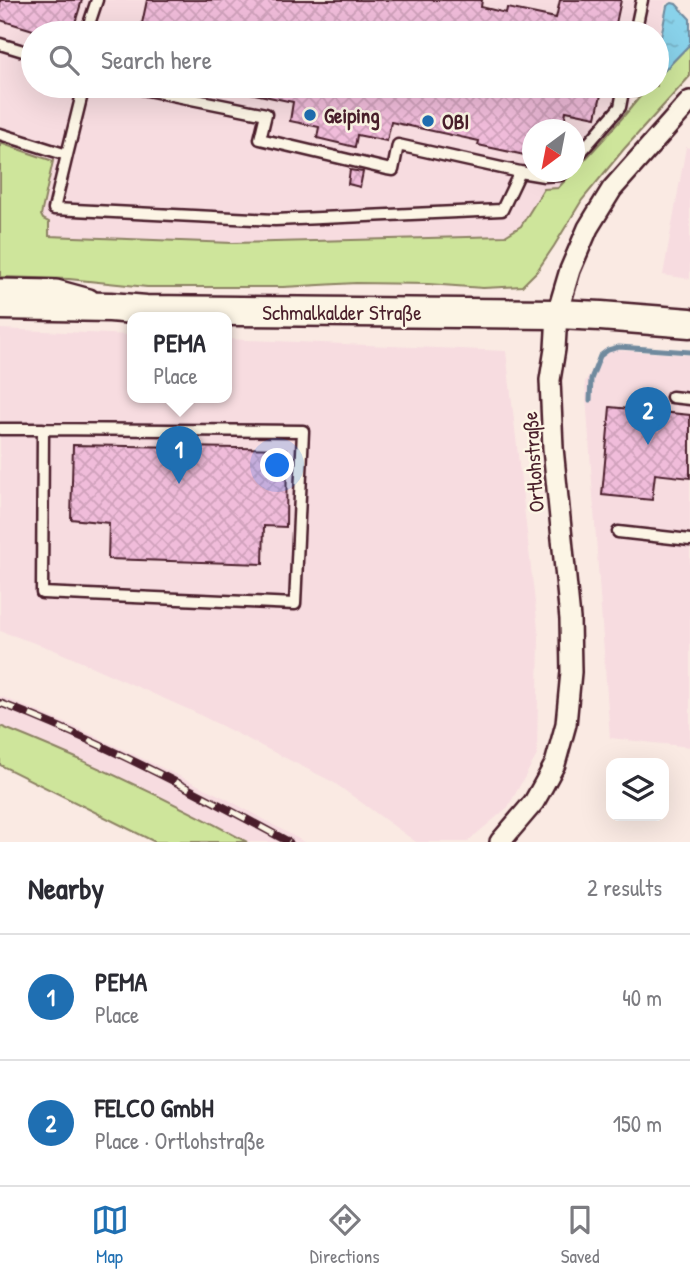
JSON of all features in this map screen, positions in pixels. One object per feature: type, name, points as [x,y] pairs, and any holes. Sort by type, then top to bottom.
[{"type":"main road","name":"Schmalkalder Straße","points":[[0,305],[146,310],[557,314],[690,323]]},
{"type":"street","name":"Ortlohstraße","points":[[500,842],[534,802],[543,786],[555,764],[566,724],[570,619],[553,448],[550,380],[557,314],[570,270],[588,228],[612,189],[690,101]]},
{"type":"street","points":[[0,289],[56,289],[110,307]]},
{"type":"lane","points":[[90,21],[97,0]]},
{"type":"lane","points":[[638,21],[642,0]]},
{"type":"lane","points":[[0,44],[21,50]]},
{"type":"lane","points":[[81,98],[54,209],[275,220],[502,210],[520,172],[398,145],[393,170],[387,169],[260,139],[266,114],[187,98]]},
{"type":"lane","points":[[585,148],[620,107],[622,98]]},
{"type":"lane","points":[[0,134],[67,155]]},
{"type":"lane","points":[[672,397],[690,399]]},
{"type":"lane","points":[[0,429],[43,429],[303,431],[295,604],[42,593],[43,429]]},
{"type":"lane","points":[[618,532],[690,540]]},
{"type":"shaded area","points":[[0,0],[674,0],[665,4],[662,21],[21,21],[21,98],[632,98],[619,124],[585,160],[585,119],[522,119],[522,182],[564,182],[558,188],[544,189],[521,226],[505,236],[233,243],[48,236],[47,220],[41,215],[53,161],[0,143]]},
{"type":"shaded area","points":[[686,147],[690,148],[690,279],[663,275]]},
{"type":"shaded area","points":[[0,329],[127,335],[127,403],[232,403],[232,339],[506,351],[539,637],[537,755],[508,807],[467,842],[416,842],[333,782],[192,711],[52,649],[0,631]]},
{"type":"shaded area","points":[[604,349],[690,355],[690,747],[610,738],[585,382]]},
{"type":"shaded area","points":[[0,696],[80,729],[225,798],[304,842],[247,842],[139,786],[0,726]]},
{"type":"green space","points":[[690,44],[690,76],[582,200],[537,271],[522,286],[483,288],[356,283],[283,287],[147,287],[69,279],[0,277],[0,143],[53,161],[41,215],[49,222],[49,236],[233,243],[505,236],[521,226],[544,189],[558,188],[564,182],[585,182],[585,159],[639,98],[669,98],[669,66]]},
{"type":"green space","points":[[0,726],[125,780],[247,842],[155,842],[0,765]]},
{"type":"water","points":[[676,4],[690,19],[690,44],[669,66],[669,21],[664,21],[667,6]]},
{"type":"building","points":[[0,0],[82,0],[76,21],[21,21],[21,26],[0,20]]},
{"type":"building","points":[[147,0],[482,0],[481,7],[506,13],[507,8],[556,18],[560,0],[621,0],[617,21],[143,21]]},
{"type":"building","name":"OBI","points":[[274,98],[600,98],[596,117],[566,111],[565,119],[522,119],[522,154],[478,145],[479,141],[391,122],[387,141],[357,135],[355,147],[317,138],[319,127],[290,121],[293,102]]},
{"type":"building","points":[[350,170],[363,172],[360,187],[348,184]]},
{"type":"building","points":[[610,407],[690,415],[690,478],[655,474],[652,500],[602,495]]},
{"type":"building","points":[[73,445],[287,449],[286,527],[264,526],[263,564],[108,559],[109,523],[71,519]]},
{"type":"waterway","points":[[590,400],[591,379],[600,356],[608,350],[619,347],[690,352]]},
{"type":"railway","points":[[0,703],[111,750],[289,842]]},
{"type":"place","name":"Geiping","points":[[310,115]]},
{"type":"place","name":"OBI","points":[[428,121]]},
{"type":"place","name":"FELCO GmbH","points":[[648,445]]},
{"type":"place","name":"PEMA","points":[[179,484]]}]
